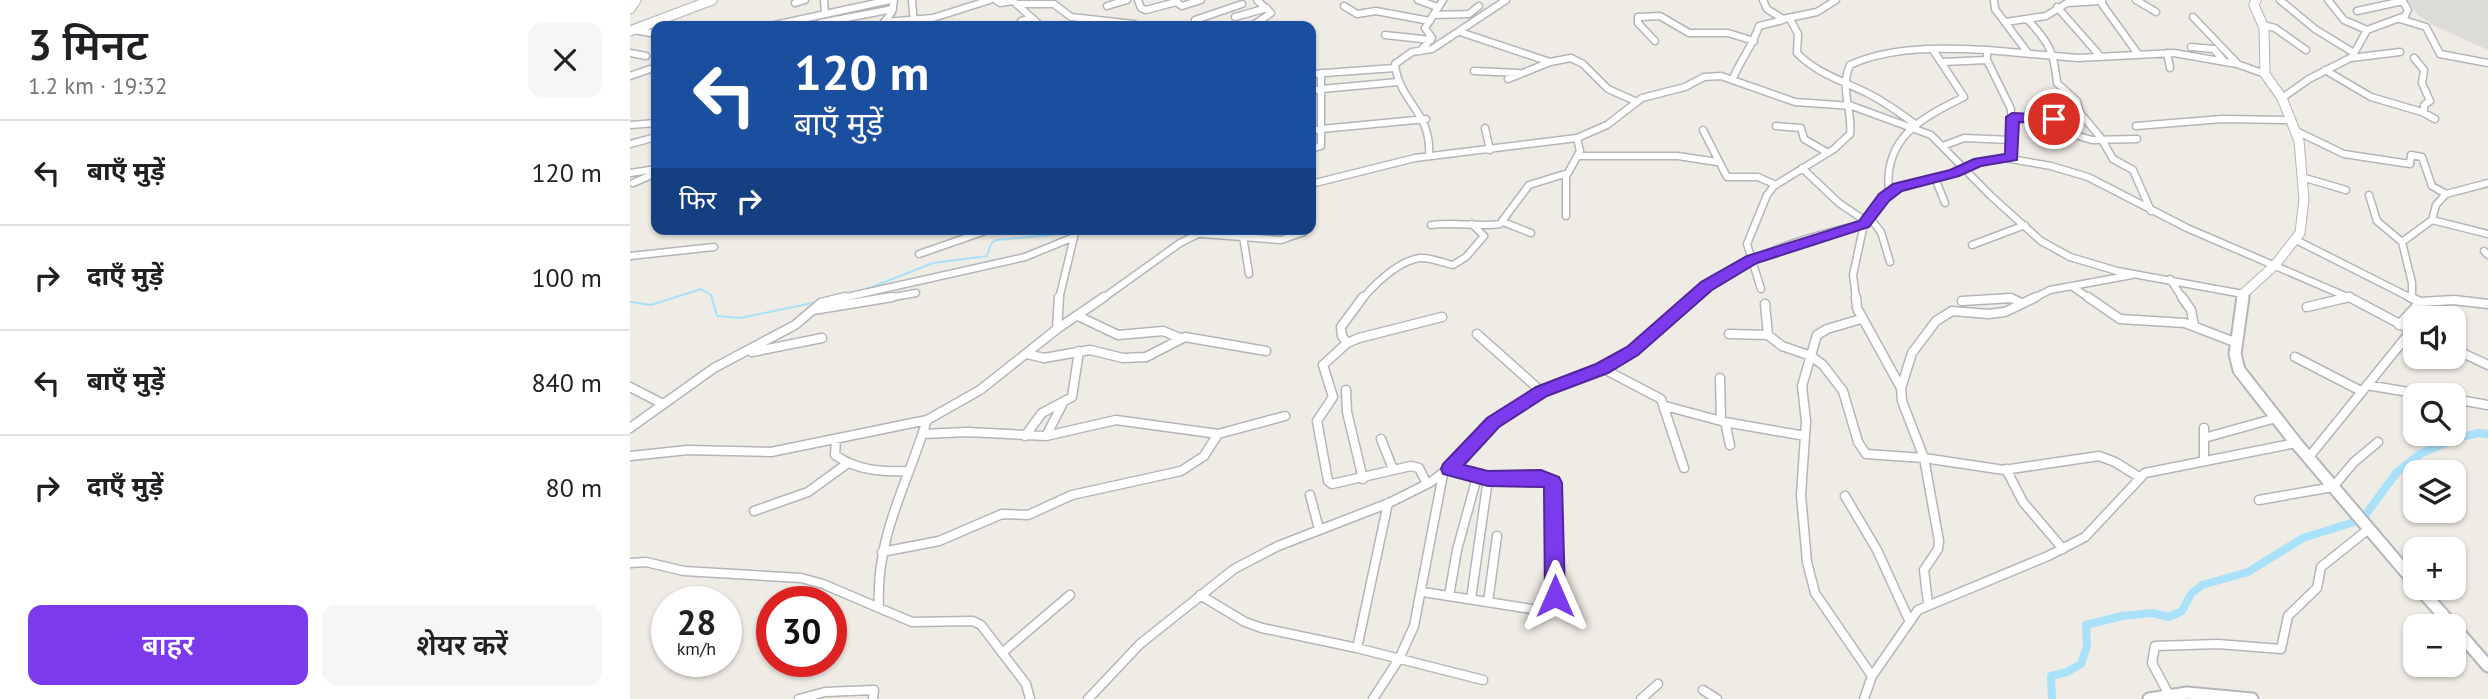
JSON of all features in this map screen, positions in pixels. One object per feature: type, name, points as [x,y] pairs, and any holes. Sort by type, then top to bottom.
[{"type":"street","points":[[630,9],[636,0]]},
{"type":"street","points":[[658,21],[712,0]]},
{"type":"street","points":[[795,3],[805,0]]},
{"type":"street","points":[[825,14],[824,1],[833,0]]},
{"type":"street","points":[[793,21],[872,2],[892,0],[892,9],[885,21]]},
{"type":"street","points":[[912,0],[915,21]]},
{"type":"street","points":[[924,21],[990,0]]},
{"type":"street","points":[[996,0],[1011,0],[1035,21]]},
{"type":"street","points":[[1107,6],[1127,0]]},
{"type":"street","points":[[1137,19],[1138,0]]},
{"type":"street","points":[[1017,4],[1054,4],[1071,17],[1137,19],[1175,1],[1182,6],[1201,0]]},
{"type":"street","points":[[1257,0],[1267,8],[1269,15],[1260,21]]},
{"type":"street","points":[[1418,0],[1437,7]]},
{"type":"street","points":[[1431,39],[1425,29],[1443,0]]},
{"type":"street","points":[[1394,68],[1401,58],[1420,51],[1429,51],[1506,0]]},
{"type":"street","points":[[1763,0],[1768,9],[1787,19],[1798,34],[1798,55],[1818,71],[1889,105],[1913,126]]},
{"type":"street","points":[[1733,78],[1741,60],[1750,52],[1759,26],[1817,12],[1836,0]]},
{"type":"street","points":[[1994,0],[1995,9],[2028,53]]},
{"type":"street","points":[[2136,0],[2156,12]]},
{"type":"street","points":[[2280,0],[2352,55]]},
{"type":"street","points":[[2328,0],[2344,20],[2367,30]]},
{"type":"street","points":[[2006,22],[2046,16],[2057,7],[2076,1],[2101,1],[2138,54]]},
{"type":"street","points":[[2254,1],[2263,25],[2265,74],[2282,98],[2296,131],[2305,178],[2303,219],[2296,240],[2275,265],[2243,294],[2236,361],[2239,370],[2296,443],[2403,568]]},
{"type":"street","points":[[2352,55],[2367,30],[2400,19],[2408,13],[2402,1],[2357,11]]},
{"type":"street","points":[[1195,20],[1240,2],[1251,13]]},
{"type":"street","points":[[1344,6],[1357,14],[1376,10],[1431,18],[1469,14],[1476,5],[1492,10]]},
{"type":"street","points":[[2057,7],[2101,57]]},
{"type":"street","points":[[1235,17],[1267,8]]},
{"type":"street","points":[[830,21],[892,9]]},
{"type":"street","points":[[1655,41],[1638,23],[1638,17],[1660,16],[1689,33],[1728,33],[1754,41]]},
{"type":"street","points":[[1021,21],[1031,18]]},
{"type":"street","points":[[2193,18],[2222,45],[2237,64]]},
{"type":"street","points":[[2027,19],[2045,38],[2054,56],[2057,83],[2075,98],[2080,113],[2102,140],[2113,159],[2133,170],[2151,211]]},
{"type":"street","points":[[2400,19],[2426,27],[2441,54],[2488,64]]},
{"type":"street","points":[[632,31],[651,24]]},
{"type":"street","points":[[2263,25],[2275,28],[2306,50]]},
{"type":"street","points":[[632,31],[651,33]]},
{"type":"street","points":[[1460,32],[1485,44],[1511,48],[1550,62]]},
{"type":"street","points":[[1385,35],[1448,39]]},
{"type":"street","points":[[1420,51],[1431,39]]},
{"type":"street","points":[[2191,47],[2214,49],[2224,61]]},
{"type":"street","points":[[1761,289],[1748,240],[1768,195],[1776,185],[1828,153],[1850,134],[1851,123],[1844,82],[1847,69],[1854,62],[1933,50],[1987,50],[2101,57],[2167,53],[2224,61],[2265,74]]},
{"type":"street","points":[[1889,192],[1887,174],[1890,156],[1913,126],[1931,112],[1964,97],[1933,50]]},
{"type":"street","points":[[1987,50],[1987,60],[2012,117],[2012,157]]},
{"type":"street","points":[[2282,98],[2352,55],[2400,52]]},
{"type":"street","points":[[630,53],[646,56]]},
{"type":"street","points":[[2167,53],[2170,68]]},
{"type":"street","points":[[1508,79],[1567,58],[1575,60],[1608,89],[1637,102]]},
{"type":"street","points":[[2414,58],[2424,70],[2422,83],[2430,100],[2424,105],[2424,112]]},
{"type":"street","points":[[1942,62],[1987,60]]},
{"type":"street","points":[[1316,74],[1394,68]]},
{"type":"street","points":[[1394,68],[1398,82],[1426,119],[1429,156]]},
{"type":"street","points":[[630,76],[651,69]]},
{"type":"street","points":[[2325,70],[2357,91],[2378,100],[2424,112],[2435,119]]},
{"type":"street","points":[[1474,71],[1523,74]]},
{"type":"street","points":[[1316,148],[1321,146],[1321,74]]},
{"type":"street","points":[[1316,183],[1369,167],[1429,156],[1577,138],[1607,125],[1637,102],[1659,92],[1685,87],[1709,76],[1733,78],[1794,102],[1846,105],[1913,126],[1931,135],[1991,196],[2041,241],[2070,257],[2243,294]]},
{"type":"street","points":[[1316,90],[1398,82]]},
{"type":"street","points":[[1316,109],[1322,108]]},
{"type":"street","points":[[2012,117],[2054,119]]},
{"type":"street","points":[[1316,130],[1426,119]]},
{"type":"street","points":[[2136,125],[2222,119],[2292,120]]},
{"type":"street","points":[[630,125],[651,123]]},
{"type":"street","points":[[1776,126],[1801,128],[1804,139],[1828,153]]},
{"type":"street","points":[[1485,128],[1490,150]]},
{"type":"street","points":[[1703,130],[1727,177],[1756,176],[1776,185]]},
{"type":"street","points":[[2062,131],[2087,139],[2137,139]]},
{"type":"street","points":[[2296,131],[2344,154],[2410,164],[2411,155],[2422,157],[2432,186],[2446,194]]},
{"type":"street","points":[[630,144],[651,138]]},
{"type":"street","points":[[1566,216],[1566,175],[1578,156],[1580,147],[1577,138]]},
{"type":"street","points":[[1943,146],[1964,138],[2011,140]]},
{"type":"street","points":[[1578,156],[1678,156],[1717,162]]},
{"type":"street","points":[[1928,604],[1924,570],[1939,545],[1924,458],[1908,421],[1901,388],[1861,318],[1853,275],[1867,221],[1889,192],[1909,183],[1967,169],[1979,162],[2012,157],[2079,174],[2151,211],[2350,297],[2403,327]]},
{"type":"street","points":[[1802,168],[1839,203],[1881,232],[1890,261]]},
{"type":"street","points":[[630,173],[651,171]]},
{"type":"street","points":[[633,183],[651,174]]},
{"type":"street","points":[[1431,225],[1458,222],[1495,225],[1503,222],[1529,185],[1566,175]]},
{"type":"street","points":[[1935,178],[1945,203]]},
{"type":"street","points":[[2305,178],[2346,190]]},
{"type":"street","points":[[2402,242],[2432,220],[2436,205],[2446,194],[2488,183]]},
{"type":"street","points":[[2369,195],[2377,221],[2402,242],[2402,257],[2413,284],[2412,296]]},
{"type":"street","points":[[2432,220],[2488,233]]},
{"type":"street","points":[[1088,699],[1128,653],[1248,560],[1388,503],[1427,484],[1446,471],[1503,414],[1542,392],[1602,368],[1648,340],[1714,281],[1752,260],[1867,221]]},
{"type":"street","points":[[1503,222],[1531,233]]},
{"type":"street","points":[[1347,344],[1341,327],[1360,299],[1413,260],[1431,258],[1453,265],[1462,260],[1484,236],[1472,224]]},
{"type":"street","points":[[1972,245],[2025,225]]},
{"type":"street","points":[[955,241],[956,235]]},
{"type":"street","points":[[919,254],[973,235]]},
{"type":"street","points":[[630,428],[714,368],[785,331],[826,302],[904,282],[1025,257],[1071,235]]},
{"type":"street","points":[[1057,329],[1060,288],[1074,235]]},
{"type":"street","points":[[630,456],[688,450],[771,452],[927,420],[980,390],[1057,329],[1135,273],[1197,235]]},
{"type":"street","points":[[1235,235],[1286,240],[1297,235]]},
{"type":"street","points":[[1243,236],[1249,274]]},
{"type":"street","points":[[2296,240],[2420,302],[2454,300],[2488,304]]},
{"type":"street","points":[[630,256],[714,247]]},
{"type":"street","points":[[1901,388],[1912,353],[1945,313],[1960,310],[1997,314],[2050,290],[2140,274]]},
{"type":"street","points":[[2170,278],[2192,310],[2194,325]]},
{"type":"street","points":[[2072,287],[2120,319],[2194,325],[2237,343]]},
{"type":"street","points":[[813,310],[916,293]]},
{"type":"street","points":[[2307,307],[2350,297]]},
{"type":"street","points":[[1962,301],[2011,298],[2021,303]]},
{"type":"street","points":[[2399,325],[2420,302]]},
{"type":"street","points":[[1765,304],[1768,335],[1778,345],[1813,357],[1830,372],[1843,391],[1862,452],[2006,470],[2099,456],[2115,462],[2139,477]]},
{"type":"street","points":[[1078,316],[1118,335],[1163,331],[1180,338],[1190,337],[1266,351]]},
{"type":"street","points":[[1427,484],[1419,468],[1413,465],[1338,485],[1328,481],[1317,426],[1319,415],[1333,397],[1323,365],[1347,344],[1442,317]]},
{"type":"street","points":[[1861,318],[1819,333],[1802,386],[1805,436],[1801,495],[1810,582],[1872,676]]},
{"type":"street","points":[[1477,334],[1542,392]]},
{"type":"street","points":[[1729,334],[1768,335]]},
{"type":"street","points":[[741,354],[822,338]]},
{"type":"street","points":[[1027,354],[1044,358],[1090,350],[1123,358],[1146,357],[1158,353],[1180,338]]},
{"type":"street","points":[[2309,457],[2403,343]]},
{"type":"street","points":[[1025,436],[1042,413],[1063,403],[1074,393],[1073,380],[1079,351]]},
{"type":"street","points":[[2466,355],[2488,365]]},
{"type":"street","points":[[2295,357],[2364,388],[2403,393]]},
{"type":"street","points":[[1602,368],[1657,395],[1665,406],[1684,468]]},
{"type":"street","points":[[1720,378],[1723,421],[1730,445]]},
{"type":"street","points":[[630,387],[663,404]]},
{"type":"street","points":[[1346,390],[1348,412],[1363,479]]},
{"type":"street","points":[[2466,401],[2488,405]]},
{"type":"street","points":[[1046,436],[1063,403]]},
{"type":"street","points":[[1665,406],[1723,421],[1805,436]]},
{"type":"street","points":[[923,434],[967,432],[1046,436],[1116,420],[1217,434],[1285,416]]},
{"type":"street","points":[[2204,438],[2276,418]]},
{"type":"street","points":[[879,608],[876,589],[881,552],[927,420]]},
{"type":"street","points":[[2204,428],[2204,460]]},
{"type":"street","points":[[881,552],[939,541],[1002,514],[1028,515],[1072,495],[1181,471],[1204,456],[1217,434]]},
{"type":"street","points":[[1381,439],[1393,469]]},
{"type":"street","points":[[836,440],[835,454],[848,463],[867,471],[909,471]]},
{"type":"street","points":[[2259,500],[2333,487],[2354,462],[2378,442]]},
{"type":"street","points":[[1864,699],[1872,676],[1909,620],[1928,604],[2063,549],[2096,527],[2139,477],[2152,471],[2296,443]]},
{"type":"street","points":[[754,511],[808,492],[848,463]]},
{"type":"street","points":[[2006,470],[2023,502],[2063,549]]},
{"type":"street","points":[[1423,592],[1547,610],[1555,603],[1553,483],[1541,478],[1488,479],[1446,471]]},
{"type":"street","points":[[1373,699],[1399,659],[1414,626],[1446,471]]},
{"type":"street","points":[[1450,596],[1457,550],[1477,477]]},
{"type":"street","points":[[1471,599],[1488,479]]},
{"type":"street","points":[[1310,495],[1319,529]]},
{"type":"street","points":[[1844,496],[1877,550],[1909,620]]},
{"type":"street","points":[[1357,648],[1388,503]]},
{"type":"street","points":[[2168,694],[2152,663],[2155,646],[2231,643],[2281,649],[2288,616],[2317,588],[2321,566],[2370,528]]},
{"type":"street","points":[[1488,602],[1497,536]]},
{"type":"street","points":[[630,563],[646,562],[684,571],[801,578],[922,624],[974,620],[981,625],[1026,684],[1030,699]]},
{"type":"street","points":[[1002,653],[1070,595]]},
{"type":"street","points":[[1200,595],[1253,625],[1483,680]]},
{"type":"street","points":[[2429,600],[2442,614]]},
{"type":"street","points":[[2466,641],[2488,666]]},
{"type":"street","points":[[1641,699],[1658,684]]},
{"type":"street","points":[[799,699],[825,692],[874,690],[873,699]]},
{"type":"street","points":[[1703,691],[1717,699]]},
{"type":"street","points":[[2149,699],[2168,694],[2252,699]]},
{"type":"shaded area","points":[[2407,0],[2488,0],[2488,50],[2435,26],[2419,16]]},
{"type":"waterway","points":[[867,289],[933,263],[987,256],[991,244],[996,240],[1051,235]]},
{"type":"waterway","points":[[630,302],[651,305],[701,289],[711,295],[717,316],[740,318],[817,302]]},
{"type":"waterway","points":[[2052,699],[2051,676],[2067,672],[2081,664],[2087,646],[2086,625],[2122,616],[2152,613],[2169,617],[2182,611],[2191,594],[2202,585],[2248,572],[2303,538],[2354,522],[2366,514],[2397,472],[2420,454],[2457,438],[2479,433],[2488,434]]},
{"type":"route","points":[[1555,596],[1553,483],[1549,479],[1541,478],[1488,479],[1450,469],[1493,422],[1542,392],[1619,360],[1665,326],[1707,286],[1752,260],[1864,224],[1884,197],[1898,187],[1967,169],[1979,162],[2012,157],[2012,117],[2054,119]]}]
